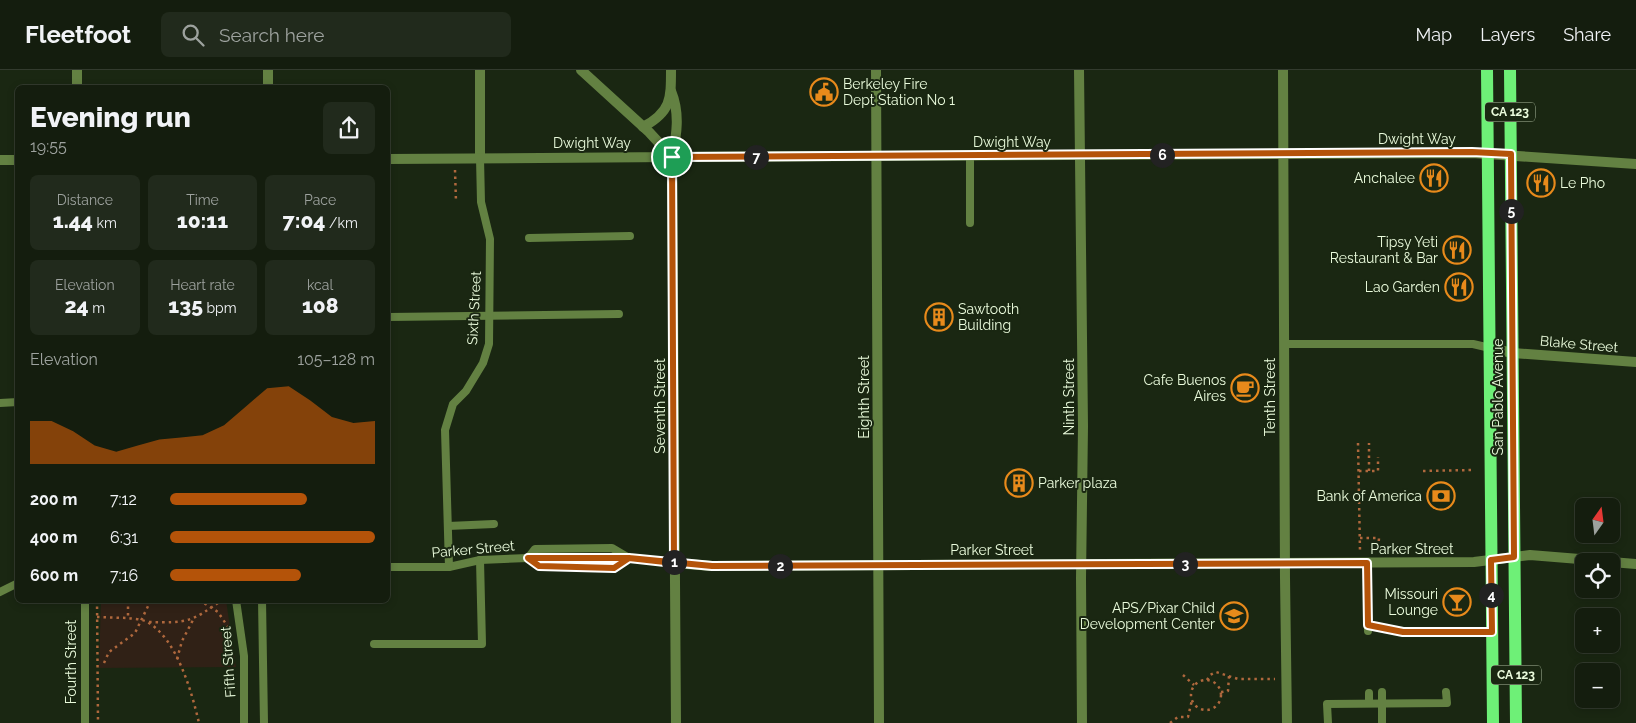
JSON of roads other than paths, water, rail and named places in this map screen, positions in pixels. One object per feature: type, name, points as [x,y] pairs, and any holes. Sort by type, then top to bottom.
[{"type":"main road","name":"San Pablo Avenue","points":[[1487,70],[1493,723]]},
{"type":"main road","name":"San Pablo Avenue","points":[[1510,70],[1516,723]]},
{"type":"street","points":[[77,70],[77,85]]},
{"type":"street","points":[[268,70],[268,85]]},
{"type":"street","name":"Sixth Street","points":[[480,70],[480,158]]},
{"type":"street","points":[[581,70],[643,127],[672,157]]},
{"type":"street","name":"Seventh Street","points":[[643,127],[659,118],[668,106],[671,91],[671,70]]},
{"type":"street","name":"Eighth Street","points":[[876,70],[879,723]]},
{"type":"street","name":"Ninth Street","points":[[1079,70],[1083,426],[1082,723]]},
{"type":"street","name":"Tenth Street","points":[[1283,70],[1284,563],[1287,723]]},
{"type":"street","name":"Seventh Street","points":[[671,91],[678,106],[677,134],[672,157],[676,723]]},
{"type":"street","name":"Dwight Way","points":[[390,159],[1487,153],[1636,164]]},
{"type":"street","points":[[0,160],[15,160]]},
{"type":"street","name":"Blake Street","points":[[1490,348],[1513,353],[1636,362]]},
{"type":"street","name":"Parker Street","points":[[674,563],[712,566],[1378,563],[1491,560],[1530,555],[1575,559]]},
{"type":"street","points":[[1620,563],[1636,564]]},
{"type":"lane","points":[[970,156],[970,223]]},
{"type":"lane","name":"Sixth Street","points":[[449,567],[446,424],[453,404],[466,391],[483,363],[489,344],[490,239],[482,202],[480,158]]},
{"type":"lane","points":[[529,238],[630,236]]},
{"type":"lane","points":[[390,317],[619,314]]},
{"type":"lane","points":[[1284,344],[1473,344],[1490,348]]},
{"type":"lane","points":[[0,403],[15,402]]},
{"type":"lane","points":[[448,526],[494,524]]},
{"type":"lane","name":"Parker Street","points":[[390,567],[449,567],[480,560],[528,558],[535,549],[612,548],[629,558],[674,563]]},
{"type":"lane","points":[[528,558],[539,566],[614,568],[629,558]]},
{"type":"lane","points":[[374,644],[482,644],[480,560]]},
{"type":"lane","points":[[1363,563],[1368,628],[1383,631],[1445,635],[1492,632]]},
{"type":"lane","points":[[0,592],[15,584]]},
{"type":"lane","name":"Fourth Street","points":[[85,603],[85,723]]},
{"type":"lane","name":"Fifth Street","points":[[236,603],[244,656],[244,723]]},
{"type":"lane","points":[[262,603],[264,723]]},
{"type":"lane","points":[[1382,692],[1382,723]]},
{"type":"lane","points":[[1328,723],[1328,704],[1447,703],[1446,692]]},
{"type":"lane","points":[[1369,693],[1369,704]]},
{"type":"place","name":"Berkeley Fire Dept Station No 1","points":[[824,92]]},
{"type":"place","name":"Anchalee","points":[[1434,178]]},
{"type":"place","name":"Le Pho","points":[[1541,183]]},
{"type":"place","name":"Tipsy Yeti Restaurant & Bar","points":[[1457,250]]},
{"type":"place","name":"Lao Garden","points":[[1459,287]]},
{"type":"place","name":"Sawtooth Building","points":[[939,317]]},
{"type":"place","name":"Cafe Buenos Aires","points":[[1245,388]]},
{"type":"place","name":"Parker plaza","points":[[1019,483]]},
{"type":"place","name":"Bank of America","points":[[1441,496]]},
{"type":"place","name":"Missouri Lounge","points":[[1457,602]]},
{"type":"place","name":"APS/Pixar Child Development Center","points":[[1234,616]]}]
